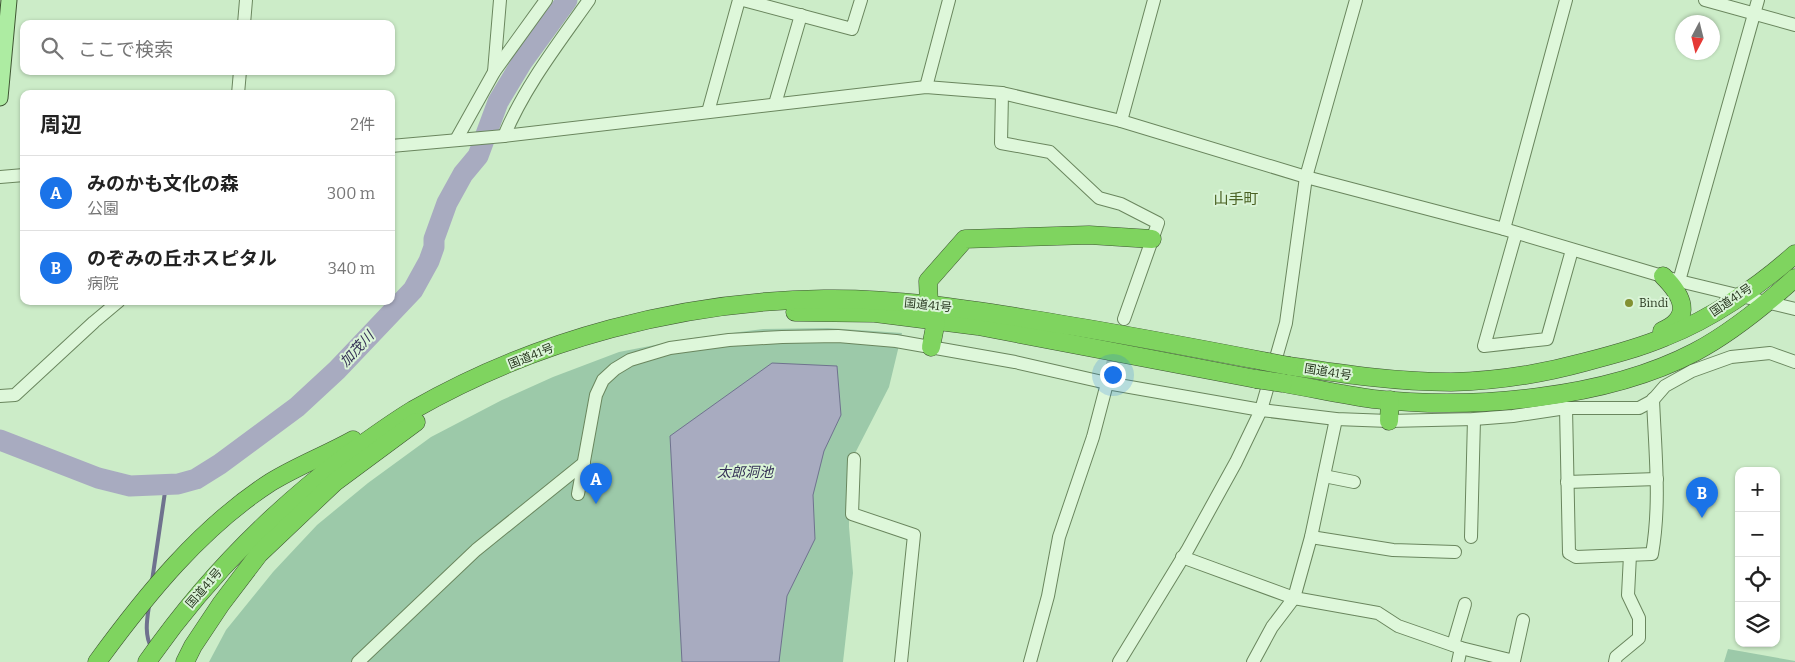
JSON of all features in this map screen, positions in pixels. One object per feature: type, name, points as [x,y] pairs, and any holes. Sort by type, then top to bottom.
[{"type":"highway","points":[[931,347],[932,313],[928,281],[965,239],[1088,235],[1152,239]]},
{"type":"highway","name":"国道41号","points":[[147,662],[238,560],[302,499],[375,444],[467,390],[578,347],[633,331],[750,314],[812,311],[875,313],[986,312],[1111,332],[1289,366],[1365,377],[1450,382],[1506,379],[1553,371],[1615,354],[1666,337],[1713,314],[1780,268],[1795,254]]},
{"type":"highway","points":[[1615,354],[1623,347],[1665,329],[1677,321],[1681,314],[1681,300],[1671,278]]},
{"type":"highway","name":"国道41号","points":[[155,662],[172,632],[204,587],[276,514],[324,472],[409,412],[465,383],[576,338],[614,327],[746,302],[826,299],[906,302],[932,313],[1042,338],[1256,379],[1366,398],[1470,402],[1518,399],[1575,392],[1617,382],[1661,367],[1693,353],[1724,335],[1795,278]]},
{"type":"highway","points":[[1389,422],[1390,400]]},
{"type":"highway","points":[[185,662],[193,646],[259,554],[335,482],[439,406]]},
{"type":"highway","points":[[97,662],[135,610],[174,565],[217,524],[271,482],[286,473],[409,412]]},
{"type":"main road","points":[[0,98],[9,0]]},
{"type":"street","points":[[244,20],[246,0]]},
{"type":"street","points":[[494,72],[500,0]]},
{"type":"street","points":[[456,140],[494,72],[546,0]]},
{"type":"street","points":[[504,136],[512,117],[530,85],[589,0]]},
{"type":"street","points":[[708,112],[739,0]]},
{"type":"street","points":[[743,0],[852,29],[861,0]]},
{"type":"street","points":[[926,87],[949,0]]},
{"type":"street","points":[[1121,121],[1154,0]]},
{"type":"street","points":[[1119,662],[1236,462],[1261,410],[1286,323],[1306,177],[1356,0]]},
{"type":"street","points":[[1566,0],[1484,346],[1546,339],[1572,250]]},
{"type":"street","points":[[1705,0],[1795,25]]},
{"type":"street","points":[[1671,278],[1758,0]]},
{"type":"street","points":[[776,104],[801,15]]},
{"type":"street","points":[[238,90],[240,75]]},
{"type":"street","points":[[395,146],[504,136],[926,87],[1002,93],[1121,121],[1306,177],[1510,231],[1671,278],[1795,309]]},
{"type":"street","points":[[1002,93],[1000,143],[1050,152],[1100,198],[1121,204],[1158,223],[1124,319]]},
{"type":"street","points":[[0,177],[20,175]]},
{"type":"street","points":[[0,396],[15,395],[114,305]]},
{"type":"street","points":[[578,494],[596,395],[604,380],[615,369],[630,360],[670,348],[729,340],[838,336],[896,341],[1108,378],[1261,410],[1336,419],[1389,422],[1513,416],[1566,408],[1639,408],[1653,399],[1664,386],[1692,371],[1731,357],[1770,353],[1795,362]]},
{"type":"street","points":[[1030,662],[1048,596],[1058,537],[1093,437],[1108,378]]},
{"type":"street","points":[[1566,408],[1568,553],[1576,556],[1652,554],[1656,533],[1657,480],[1653,399]]},
{"type":"street","points":[[1253,662],[1272,627],[1294,598],[1311,537],[1336,419]]},
{"type":"street","points":[[1472,537],[1474,419]]},
{"type":"street","points":[[854,459],[852,514],[914,534],[901,662]]},
{"type":"street","points":[[358,662],[476,550],[584,462]]},
{"type":"street","points":[[1324,476],[1354,482]]},
{"type":"street","points":[[1568,482],[1657,480]]},
{"type":"street","points":[[1311,537],[1393,550],[1455,552]]},
{"type":"street","points":[[1615,662],[1616,657],[1639,638],[1639,618],[1628,595],[1630,555]]},
{"type":"street","points":[[1182,557],[1294,598],[1378,613],[1398,626],[1457,646],[1514,661],[1523,620]]},
{"type":"street","points":[[1458,662],[1457,646],[1465,604]]},
{"type":"green space","points":[[828,328],[902,333],[889,387],[849,465],[849,527],[853,573],[843,662],[209,662],[226,630],[273,572],[317,525],[368,483],[431,437],[502,400],[553,377],[619,352],[686,339],[763,329]]},
{"type":"green space","points":[[1728,649],[1795,661],[1795,662],[1724,662]]},
{"type":"water","name":"太郎洞池","points":[[772,363],[837,366],[841,415],[824,451],[813,495],[815,539],[787,596],[779,662],[682,662],[670,436]]},
{"type":"waterway","name":"加茂川","points":[[0,440],[98,478],[130,486],[178,484],[196,479],[220,464],[297,407],[337,370],[413,290],[429,261],[434,247],[434,239],[447,203],[463,174],[478,156],[498,102],[522,62],[567,0]]},
{"type":"waterway","points":[[152,581],[166,485]]},
{"type":"waterway","points":[[149,606],[147,633],[152,648]]},
{"type":"tunnel","points":[[1110,372],[1122,326]]},
{"type":"place","name":"Bindi","points":[[1629,303]]},
{"type":"place","name":"みのかも文化の森","points":[[596,504]]},
{"type":"place","name":"のぞみの丘ホスピタル","points":[[1702,518]]},
{"type":"district","name":"山手町","points":[[1236,199]]}]
